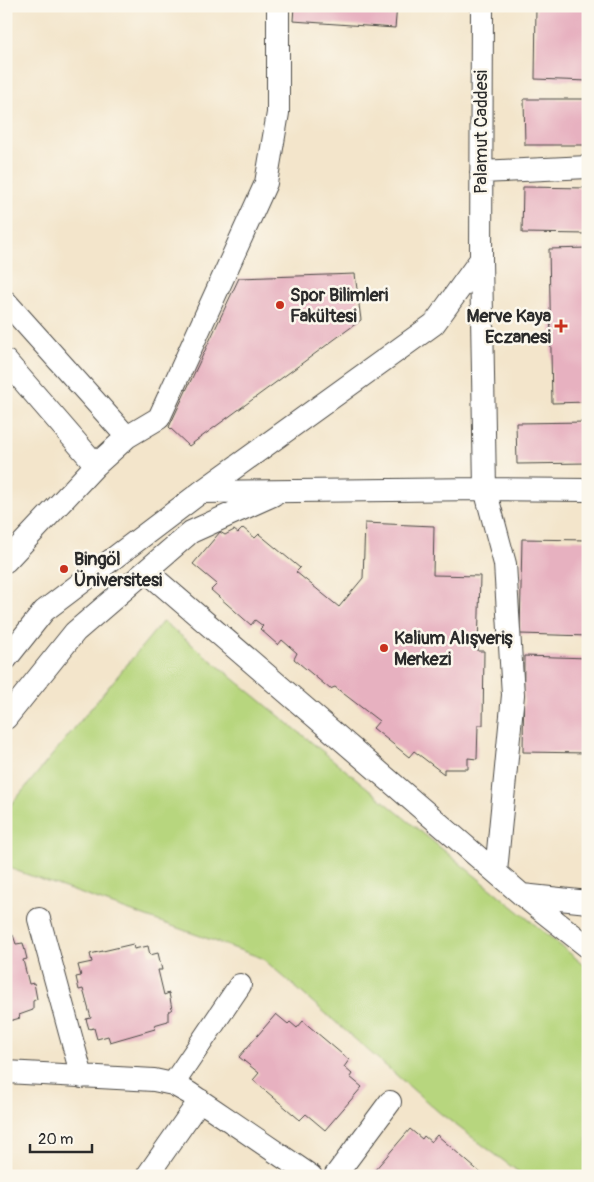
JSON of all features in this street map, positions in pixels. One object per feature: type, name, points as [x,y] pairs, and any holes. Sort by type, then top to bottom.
[{"type":"street","points":[[6,561],[96,465],[127,437],[159,418],[266,183],[278,113],[278,6]]},
{"type":"street","name":"Palamut Caddesi","points":[[482,6],[481,258],[485,488],[504,564],[513,695],[496,872]]},
{"type":"street","points":[[481,172],[588,167]]},
{"type":"street","points":[[6,659],[44,611],[201,492],[434,324],[481,258]]},
{"type":"street","points":[[6,302],[127,437]]},
{"type":"street","points":[[6,361],[96,465]]},
{"type":"street","points":[[201,492],[485,488],[588,490]]},
{"type":"street","points":[[6,718],[75,632],[192,532],[281,492]]},
{"type":"street","points":[[146,571],[522,895],[588,947]]},
{"type":"street","points":[[522,895],[588,902]]},
{"type":"street","points":[[39,919],[82,1077]]},
{"type":"street","points":[[173,1084],[240,985]]},
{"type":"street","points":[[6,1072],[154,1080],[173,1084],[200,1100],[311,1176]]},
{"type":"street","points":[[147,1176],[200,1100]]},
{"type":"street","points":[[335,1176],[390,1102]]},
{"type":"green space","points":[[163,621],[588,968],[588,1176],[524,1176],[441,1114],[262,958],[6,867],[6,811]]},
{"type":"building","points":[[294,6],[397,6],[395,28],[293,21]]},
{"type":"building","points":[[536,6],[586,6],[585,47],[588,47],[588,81],[535,79]]},
{"type":"building","points":[[524,99],[588,99],[588,145],[525,145]]},
{"type":"building","points":[[523,187],[588,188],[588,234],[522,233]]},
{"type":"building","points":[[588,248],[588,402],[552,403],[549,249]]},
{"type":"building","points":[[355,274],[361,320],[189,446],[169,427],[239,278]]},
{"type":"building","points":[[588,422],[588,463],[517,464],[516,423]]},
{"type":"building","name":"Kalium Alışveriş Merkezi","points":[[365,523],[434,526],[433,575],[480,576],[478,651],[484,651],[483,725],[478,725],[477,759],[468,758],[468,769],[444,769],[444,774],[414,751],[409,757],[373,728],[379,721],[335,687],[330,689],[294,659],[297,653],[282,640],[278,645],[260,629],[263,626],[255,620],[251,625],[211,590],[217,584],[193,564],[220,532],[225,535],[234,530],[238,533],[243,528],[255,538],[259,534],[300,568],[296,572],[339,607],[363,578]]},
{"type":"building","points":[[522,539],[588,540],[588,636],[520,634]]},
{"type":"building","points":[[524,656],[588,658],[588,753],[523,752]]},
{"type":"building","points":[[13,935],[16,944],[23,943],[27,959],[23,960],[29,984],[34,983],[37,999],[33,1001],[33,1010],[19,1015],[20,1018],[6,1022],[6,937]]},
{"type":"building","points":[[133,944],[134,949],[148,946],[150,955],[158,953],[162,970],[158,970],[164,995],[169,993],[172,1009],[168,1012],[168,1021],[154,1025],[155,1029],[110,1042],[108,1036],[97,1039],[94,1028],[89,1029],[86,1019],[91,1018],[83,989],[79,990],[76,977],[81,976],[78,965],[92,962],[90,954]]},
{"type":"building","points":[[276,1014],[288,1024],[290,1022],[297,1028],[303,1021],[349,1060],[344,1067],[352,1074],[350,1077],[362,1087],[325,1130],[306,1114],[300,1120],[253,1080],[259,1073],[239,1057]]},
{"type":"building","points":[[410,1129],[422,1139],[424,1136],[431,1142],[437,1135],[483,1175],[379,1176],[374,1171]]},
{"type":"place","name":"Spor Bilimleri Fakültesi","points":[[280,305]]},
{"type":"place","name":"Merve Kaya Eczanesi","points":[[561,326]]},
{"type":"place","name":"Bingöl Üniversitesi","points":[[64,569]]},
{"type":"place","name":"Kalium Alışveriş Merkezi","points":[[384,648]]}]
